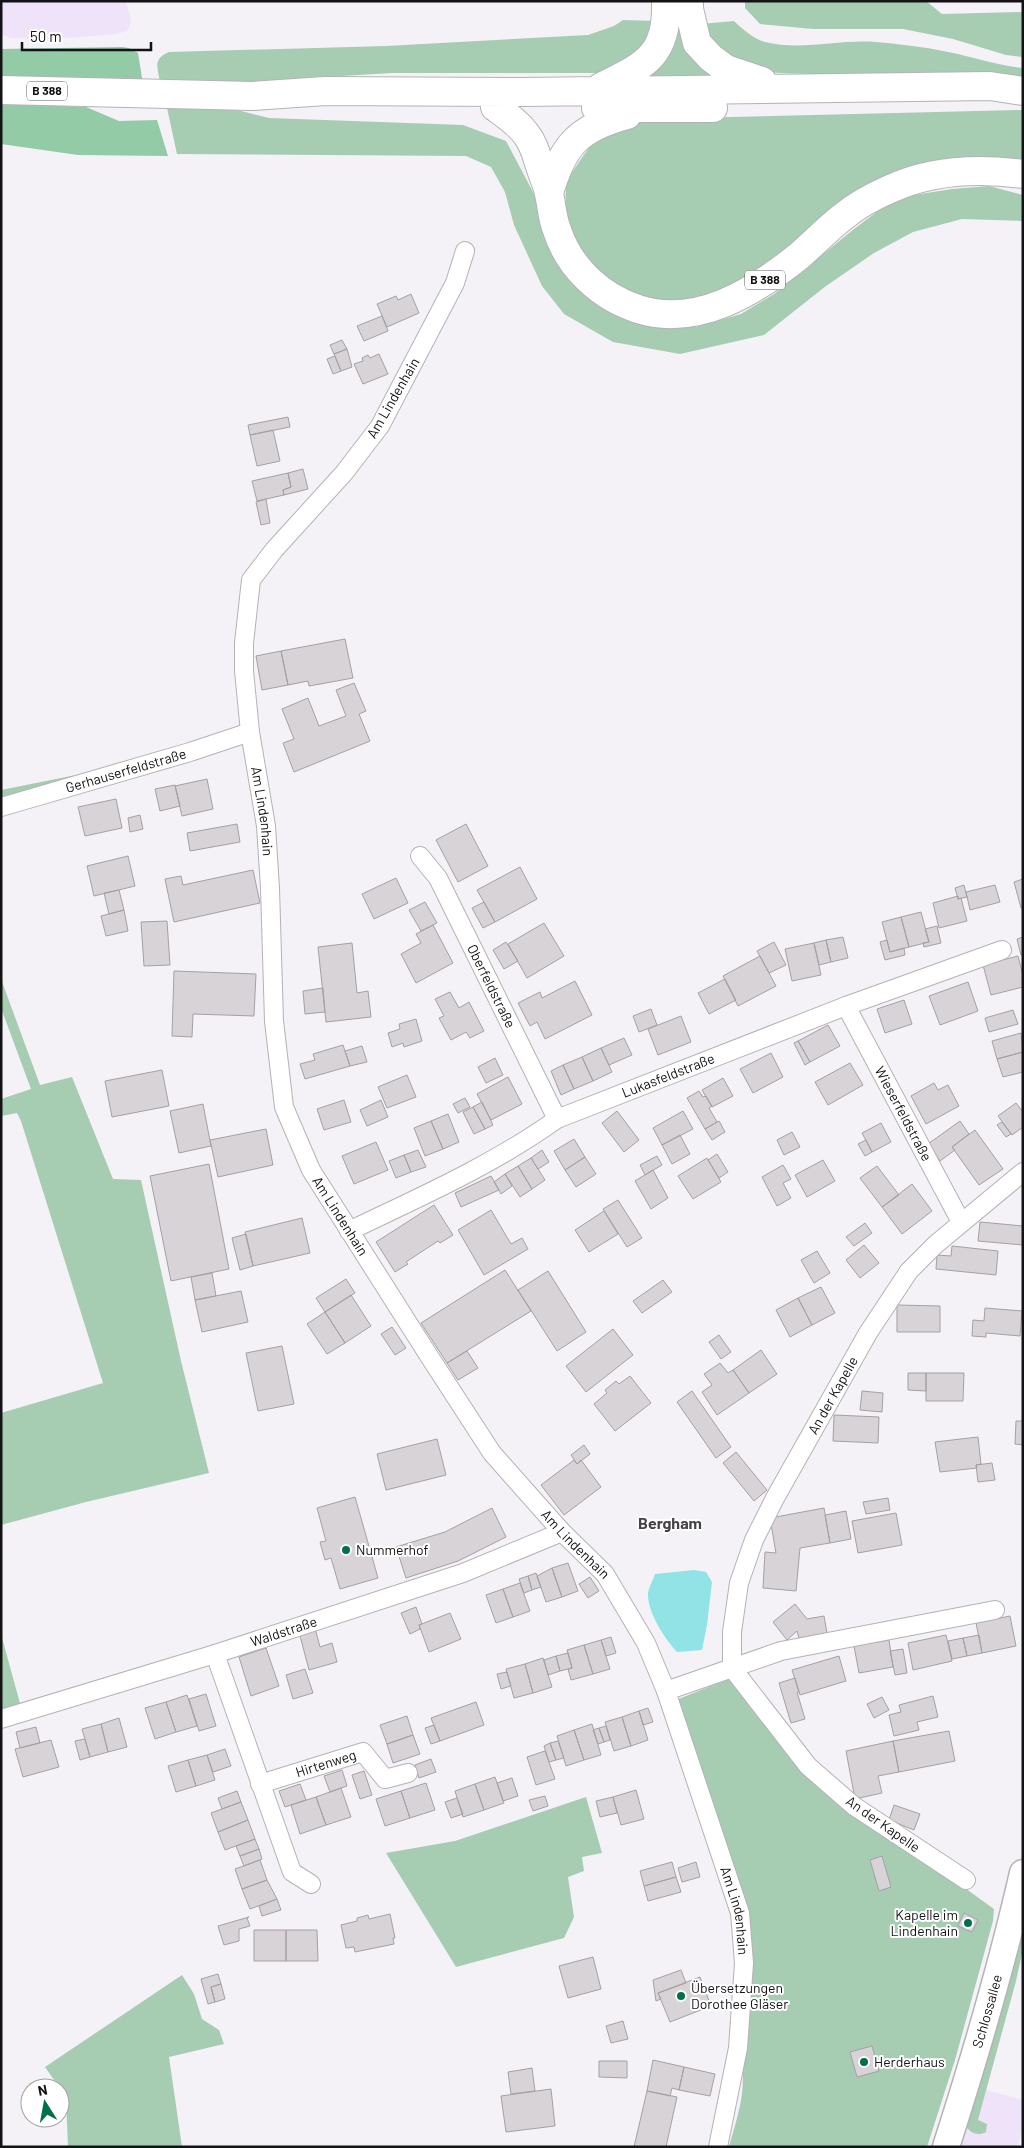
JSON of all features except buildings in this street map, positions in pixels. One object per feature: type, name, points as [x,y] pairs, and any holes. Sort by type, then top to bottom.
[{"type":"main road","name":"B 388","points":[[595,90],[638,69],[652,56],[659,45],[667,22],[666,1]]},
{"type":"main road","name":"B 388","points":[[689,1],[697,43],[711,58],[726,69],[785,88]]},
{"type":"main road","name":"B 388","points":[[1,90],[252,96],[326,91],[990,86],[1023,91]]},
{"type":"main road","name":"B 388","points":[[252,96],[325,105],[644,109],[990,102],[1023,97]]},
{"type":"main road","name":"B 388","points":[[495,107],[518,125],[527,135],[535,150],[549,193],[557,231],[571,259],[584,276],[601,291],[617,300],[638,309],[655,313],[698,312],[744,294],[800,255],[845,215],[890,189],[938,174],[975,171],[1023,174]]},
{"type":"main road","name":"B 388","points":[[549,193],[557,168],[564,154],[582,134],[608,120],[644,109]]},
{"type":"main road","name":"Schlossallee","points":[[946,2147],[970,2072],[1023,1873]]},
{"type":"street","name":"Am Lindenhain","points":[[466,252],[455,282],[380,426],[344,474],[274,550],[251,580],[244,643],[244,671],[250,732],[266,826],[274,1021],[284,1107],[311,1170],[492,1453],[562,1532],[605,1574],[646,1644],[666,1691],[740,1913],[744,1963],[738,2048],[718,2147]]},
{"type":"street","name":"Gerhauserfeldstraße","points":[[1,807],[190,752],[250,732]]},
{"type":"street","name":"Oberfeldstraße","points":[[420,856],[438,878],[557,1119]]},
{"type":"street","name":"Lukasfeldstraße","points":[[349,1231],[454,1180],[530,1138],[557,1119],[846,1006],[1002,950]]},
{"type":"street","name":"Wieserfeldstraße","points":[[846,1006],[961,1222]]},
{"type":"street","name":"An der Kapelle","points":[[966,1880],[854,1806],[808,1766],[732,1668],[732,1632],[739,1584],[754,1540],[775,1498],[865,1339],[904,1279],[935,1245],[1023,1172]]},
{"type":"street","name":"Waldstraße","points":[[1,1719],[215,1654],[463,1573],[562,1532]]},
{"type":"street","points":[[666,1691],[781,1651],[995,1610]]},
{"type":"street","points":[[215,1654],[292,1872],[311,1884]]},
{"type":"street","name":"Hirtenweg","points":[[260,1784],[362,1752],[385,1779],[408,1773]]},
{"type":"shaded area","points":[[1,1],[126,1],[131,22],[127,31],[116,34],[53,39],[11,38],[1,34]]},
{"type":"shaded area","points":[[986,2090],[1023,2100],[1023,2123],[1018,2147],[958,2147],[965,2125],[969,2131],[982,2134],[978,2121]]},
{"type":"green space","points":[[675,1],[729,83],[639,82]]},
{"type":"green space","points":[[745,1],[926,1],[942,14],[1023,12],[1023,57],[1006,55],[953,39],[903,29],[813,29],[760,24],[745,8]]},
{"type":"green space","points":[[623,20],[657,21],[649,40],[643,47],[629,59],[603,73],[392,73],[226,83],[160,83],[157,68],[160,58],[169,52],[386,46],[588,35],[614,26]]},
{"type":"green space","points":[[734,21],[748,33],[765,42],[806,45],[862,42],[921,47],[1023,68],[1023,82],[757,72],[727,60],[701,24]]},
{"type":"green space","points":[[129,48],[138,53],[143,84],[1,79],[1,49]]},
{"type":"green space","points":[[1,103],[86,107],[119,121],[157,120],[168,156],[78,155],[1,144]]},
{"type":"green space","points":[[167,108],[237,110],[269,118],[463,125],[506,141],[533,192],[555,256],[580,291],[616,314],[649,324],[696,327],[741,314],[774,294],[882,208],[914,195],[989,186],[1023,195],[1023,221],[962,219],[913,232],[874,253],[826,286],[764,335],[680,354],[613,342],[564,314],[542,286],[514,225],[505,192],[491,167],[466,156],[177,154]]},
{"type":"green space","points":[[1023,110],[1023,162],[909,171],[732,291],[690,301],[653,300],[606,281],[583,259],[565,221],[566,181],[590,146],[614,129],[646,119]]},
{"type":"green space","points":[[185,746],[1,800],[1,790],[81,774]]},
{"type":"green space","points":[[1,979],[40,1085],[72,1077],[113,1179],[141,1180],[181,1361],[209,1473],[86,1502],[1,1525],[1,1413],[103,1383],[21,1121],[17,1113],[1,1116],[1,1099],[31,1089],[1,1008]]},
{"type":"green space","points":[[1,1634],[21,1707],[1,1713]]},
{"type":"green space","points":[[728,1679],[804,1772],[994,1909],[993,1921],[955,2060],[927,2147],[729,2147],[743,2087],[742,2067],[752,1986],[749,1912],[676,1700]]},
{"type":"green space","points":[[586,1797],[602,1853],[582,1857],[584,1871],[568,1877],[574,1917],[564,1938],[456,1967],[386,1853],[455,1841]]},
{"type":"green space","points":[[1023,1911],[1023,1949],[978,2120],[987,2124],[986,2132],[976,2134],[971,2132],[965,2125]]},
{"type":"green space","points":[[182,1975],[194,1994],[202,2019],[219,2030],[224,2044],[169,2057],[182,2147],[68,2147],[70,2078],[53,2078],[45,2067]]},
{"type":"water","points":[[694,1570],[706,1572],[712,1582],[702,1650],[677,1652],[662,1633],[650,1608],[648,1600],[649,1588],[655,1574]]},
{"type":"place","name":"Nummerhof","points":[[346,1550]]},
{"type":"place","name":"Kapelle im Lindenhain","points":[[968,1923]]},
{"type":"place","name":"Übersetzungen Dorothee Gläser","points":[[681,1996]]},
{"type":"place","name":"Herderhaus","points":[[864,2062]]},
{"type":"district","name":"Bergham","points":[[670,1523]]}]
